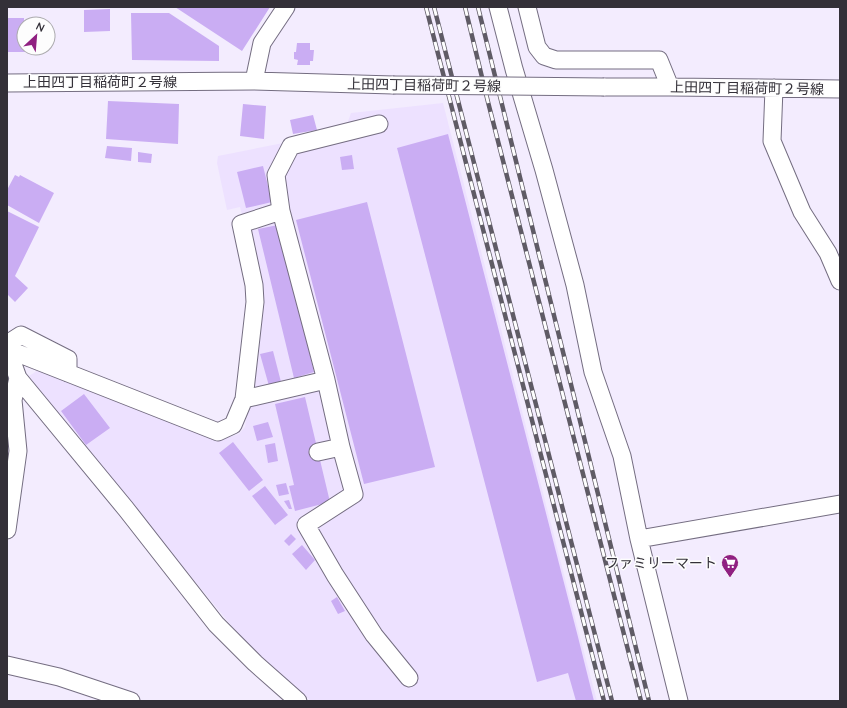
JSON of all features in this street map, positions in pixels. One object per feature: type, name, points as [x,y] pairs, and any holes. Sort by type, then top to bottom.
[{"type":"street","points":[[254,81],[262,43],[286,7]]},
{"type":"street","points":[[498,7],[575,285],[593,372],[622,456],[639,539],[679,701]]},
{"type":"street","points":[[527,7],[537,47],[544,56],[556,60],[659,60],[670,86]]},
{"type":"street","name":"上田四丁目稲荷町２号線","points":[[7,83],[254,81],[604,88],[670,86],[840,89]]},
{"type":"street","points":[[774,88],[772,141],[802,212],[828,253],[840,281]]},
{"type":"street","points":[[379,124],[291,146],[276,175],[282,211],[354,494],[306,525],[335,575],[374,635],[409,678]]},
{"type":"street","points":[[7,349],[218,432],[233,425],[244,399],[255,302],[254,285],[241,224],[243,222],[282,211]]},
{"type":"street","points":[[7,344],[21,335],[68,359],[68,373]]},
{"type":"street","points":[[7,358],[13,364],[18,378],[126,509],[216,624],[255,663],[298,701]]},
{"type":"street","points":[[7,530],[18,451],[13,400],[18,378]]},
{"type":"street","points":[[244,399],[326,380]]},
{"type":"street","points":[[318,452],[341,447]]},
{"type":"street","points":[[639,539],[840,504]]},
{"type":"street","points":[[7,664],[59,677],[131,701]]},
{"type":"shaded area","points":[[443,103],[597,701],[311,701],[244,641],[57,413],[29,376],[40,369],[223,439],[239,434],[245,427],[250,392],[253,259],[240,207],[227,210],[217,163],[218,156],[283,143],[346,127],[351,113]]},
{"type":"building","points":[[175,7],[270,7],[242,51]]},
{"type":"building","points":[[110,9],[110,31],[84,32],[84,10]]},
{"type":"building","points":[[131,13],[169,13],[219,46],[219,61],[132,60]]},
{"type":"building","points":[[7,18],[16,18],[16,52],[7,52]]},
{"type":"building","points":[[297,43],[310,43],[310,50],[314,50],[313,61],[310,61],[310,65],[297,65],[298,60],[294,59],[294,52],[296,52]]},
{"type":"building","points":[[108,101],[179,104],[178,144],[106,139]]},
{"type":"building","points":[[243,104],[266,106],[264,139],[240,136]]},
{"type":"building","points":[[313,115],[317,130],[293,134],[290,120]]},
{"type":"building","points":[[448,134],[594,701],[576,701],[568,673],[537,682],[397,148]]},
{"type":"building","points":[[107,146],[132,148],[131,161],[105,158]]},
{"type":"building","points":[[138,152],[152,154],[151,163],[138,162]]},
{"type":"building","points":[[352,155],[354,169],[342,170],[340,157]]},
{"type":"building","points":[[263,166],[272,202],[246,208],[237,172]]},
{"type":"building","points":[[15,175],[19,177],[20,175],[54,193],[39,223],[7,205],[7,190]]},
{"type":"building","points":[[367,202],[435,467],[364,484],[296,220]]},
{"type":"building","points":[[7,211],[39,227],[15,276],[28,288],[15,302],[7,294]]},
{"type":"building","points":[[278,225],[314,372],[294,378],[258,229]]},
{"type":"building","points":[[273,351],[281,382],[269,386],[260,354]]},
{"type":"building","points":[[84,394],[110,428],[86,445],[61,411]]},
{"type":"building","points":[[305,397],[330,502],[295,511],[289,486],[294,485],[275,404]]},
{"type":"building","points":[[268,422],[273,437],[257,441],[253,426]]},
{"type":"building","points":[[233,442],[263,480],[249,491],[219,453]]},
{"type":"building","points":[[275,443],[278,461],[268,463],[265,445]]},
{"type":"building","points":[[286,483],[289,494],[279,496],[276,485]]},
{"type":"building","points":[[265,486],[288,515],[275,525],[252,496]]},
{"type":"building","points":[[289,500],[292,509],[289,509],[284,501]]},
{"type":"building","points":[[291,534],[296,539],[289,546],[284,541]]},
{"type":"building","points":[[302,545],[315,560],[306,570],[292,554]]},
{"type":"building","points":[[337,597],[345,611],[338,614],[331,601]]},
{"type":"railway","points":[[426,7],[604,701]]},
{"type":"railway","points":[[434,7],[612,701]]},
{"type":"railway","points":[[465,7],[641,701]]},
{"type":"railway","points":[[478,7],[649,701]]},
{"type":"place","name":"ファミリーマート","points":[[730,578]]}]
